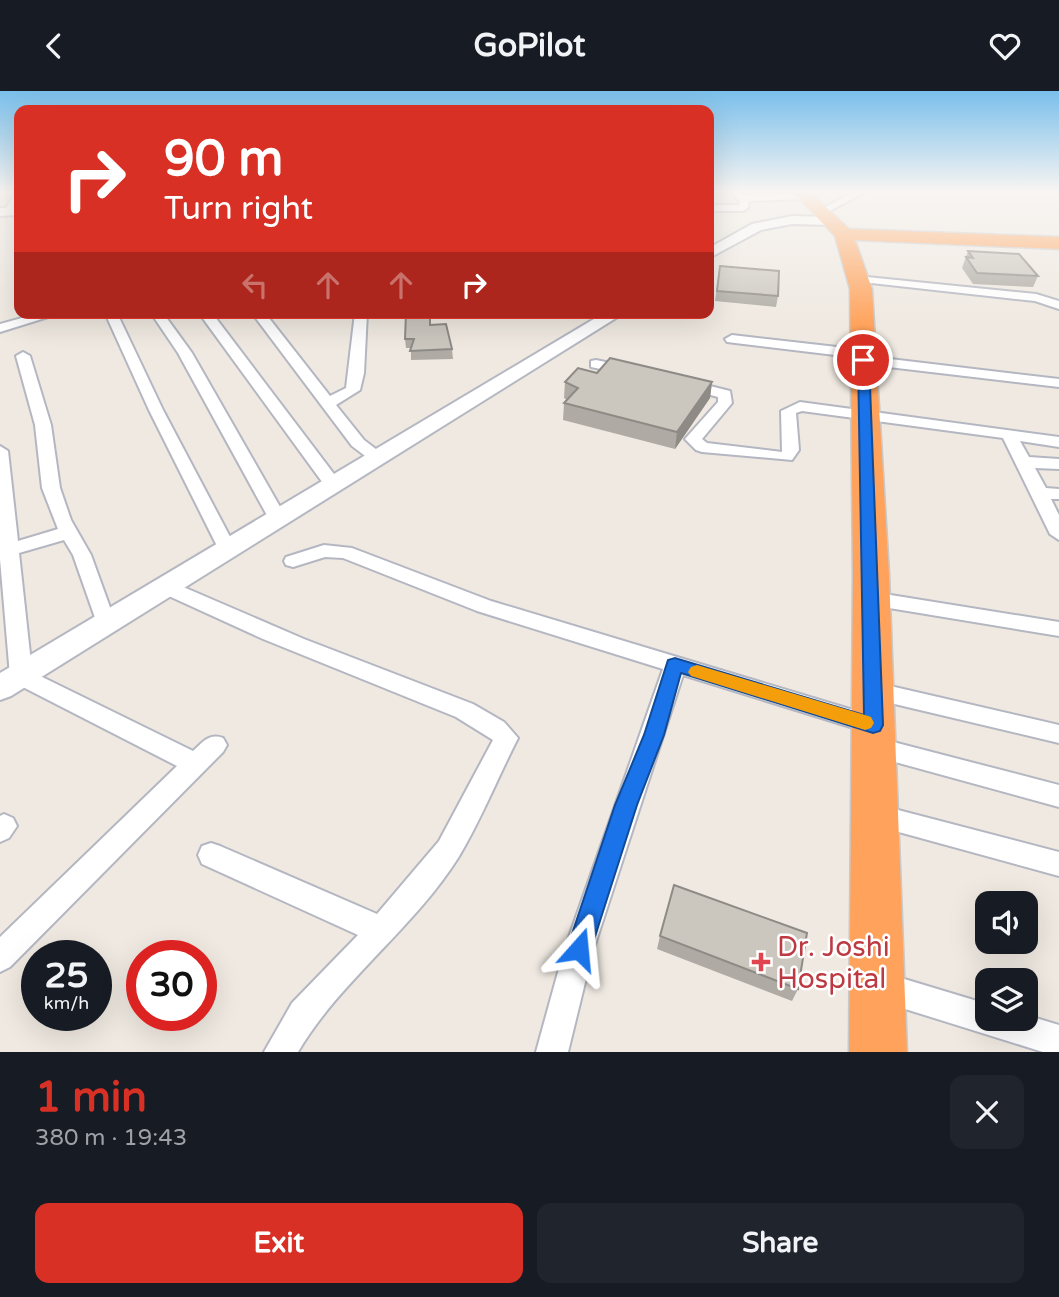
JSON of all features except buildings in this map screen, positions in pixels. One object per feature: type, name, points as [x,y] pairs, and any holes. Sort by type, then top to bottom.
[{"type":"highway","points":[[838,236],[861,289],[872,599],[878,1052]]},
{"type":"highway","points":[[982,236],[1059,243]]},
{"type":"street","points":[[714,251],[741,236]]},
{"type":"street","points":[[858,279],[1036,298],[1059,305]]},
{"type":"street","points":[[0,328],[33,319]]},
{"type":"street","points":[[114,319],[156,410],[228,550]]},
{"type":"street","points":[[160,319],[185,353],[278,520]]},
{"type":"street","points":[[209,319],[334,486]]},
{"type":"street","points":[[263,319],[358,443],[379,459]]},
{"type":"street","points":[[328,403],[353,390],[357,373],[360,319]]},
{"type":"street","points":[[0,688],[606,319]]},
{"type":"street","points":[[732,339],[837,351],[863,360],[1059,383]]},
{"type":"street","points":[[23,356],[43,425],[51,488],[69,532],[82,555],[106,624]]},
{"type":"street","points":[[596,364],[647,375]]},
{"type":"street","points":[[673,381],[725,394],[725,403],[694,439],[702,447],[786,457],[791,450],[788,411],[800,406],[1059,442]]},
{"type":"street","points":[[1009,435],[1059,532]]},
{"type":"street","points":[[0,451],[5,552],[21,676]]},
{"type":"street","points":[[1023,462],[1059,464]]},
{"type":"street","points":[[1040,493],[1059,494]]},
{"type":"street","points":[[5,552],[69,532]]},
{"type":"street","points":[[293,561],[324,551],[345,552],[484,606],[675,665],[873,721],[1059,796]]},
{"type":"street","points":[[167,587],[230,618],[455,708],[498,728],[506,738],[449,850],[382,931],[303,1014],[280,1052]]},
{"type":"street","points":[[872,599],[1059,629]]},
{"type":"street","points":[[552,1052],[564,997],[626,805],[654,735],[675,665]]},
{"type":"street","points":[[21,676],[195,764]]},
{"type":"street","points":[[873,721],[1059,734]]},
{"type":"street","points":[[0,957],[215,745]]},
{"type":"street","points":[[874,815],[1059,864]]},
{"type":"street","points":[[211,855],[382,931]]},
{"type":"street","points":[[877,985],[1059,1041]]},
{"type":"slow traffic","points":[[697,672],[865,723]]},
{"type":"place","name":"Dr. Joshi Hospital","points":[[761,962]]},
{"type":"route","points":[[579,949],[626,805],[654,735],[675,665],[873,725],[871,574],[863,360]]}]
